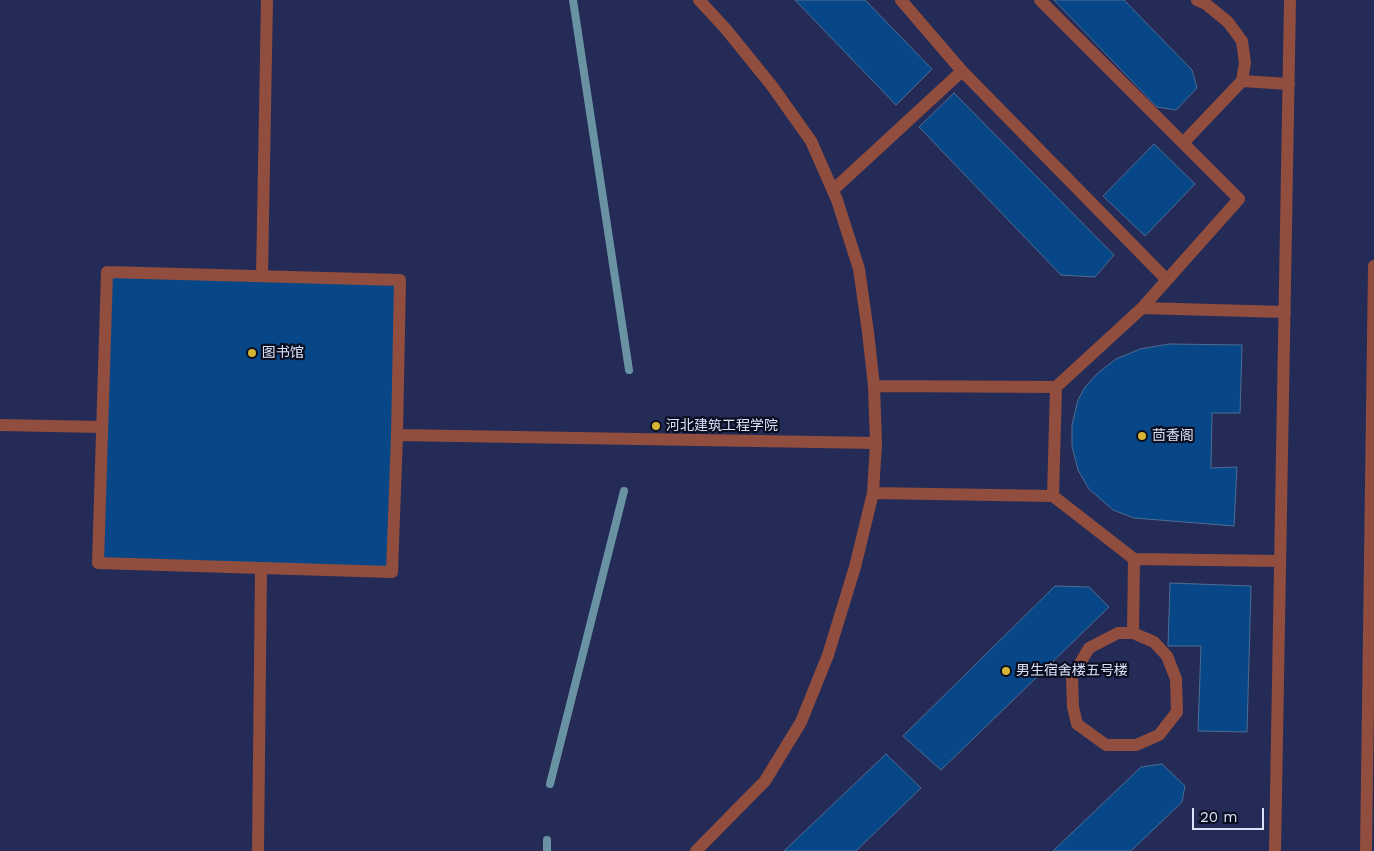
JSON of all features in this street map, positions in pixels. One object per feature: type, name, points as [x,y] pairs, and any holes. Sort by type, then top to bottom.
[{"type":"street","points":[[262,276],[267,0]]},
{"type":"street","points":[[696,851],[765,781],[801,722],[830,647],[855,567],[872,493],[876,443],[874,386],[859,269],[833,190],[806,133],[772,86],[699,0]]},
{"type":"street","points":[[901,0],[962,71],[1167,280]]},
{"type":"street","points":[[874,386],[1056,387],[1142,308],[1239,199],[1040,0]]},
{"type":"street","points":[[1183,143],[1242,81],[1245,63],[1242,42],[1228,22],[1206,4],[1197,0]]},
{"type":"street","points":[[1275,851],[1290,0]]},
{"type":"street","points":[[833,190],[962,71]]},
{"type":"street","points":[[1242,81],[1289,84]]},
{"type":"street","points":[[1366,851],[1374,266]]},
{"type":"street","points":[[106,272],[400,280],[392,572],[98,563],[102,427],[106,272]]},
{"type":"street","points":[[1142,308],[1285,312]]},
{"type":"street","points":[[1053,496],[1056,387]]},
{"type":"street","points":[[0,425],[102,427]]},
{"type":"street","points":[[397,435],[876,443]]},
{"type":"street","points":[[872,493],[1053,496],[1134,560],[1280,561]]},
{"type":"street","points":[[1132,633],[1134,560]]},
{"type":"street","points":[[258,851],[261,568]]},
{"type":"street","points":[[1118,633],[1132,633],[1154,642],[1167,656],[1176,679],[1176,712],[1159,735],[1136,745],[1106,744],[1077,724],[1073,707],[1072,677],[1089,648],[1118,633]]},
{"type":"shaded area","name":"河北建筑工程学院","points":[[0,0],[1374,0],[1374,851],[0,851]]},
{"type":"building","points":[[795,0],[865,0],[932,69],[896,105]]},
{"type":"building","points":[[1054,0],[1124,0],[1192,70],[1197,88],[1176,110],[1157,107]]},
{"type":"building","points":[[954,93],[1114,255],[1095,277],[1061,275],[919,127]]},
{"type":"building","points":[[1154,144],[1195,184],[1145,236],[1103,196]]},
{"type":"building","name":"图书馆","points":[[107,272],[400,280],[392,572],[98,563]]},
{"type":"building","name":"茴香阁","points":[[1169,344],[1242,345],[1240,413],[1212,413],[1211,468],[1237,467],[1234,526],[1134,518],[1113,510],[1089,489],[1078,470],[1072,446],[1072,425],[1078,400],[1085,387],[1098,373],[1116,359],[1140,349]]},
{"type":"building","points":[[1170,583],[1251,586],[1247,732],[1198,731],[1201,646],[1168,646]]},
{"type":"building","name":"男生宿舍楼五号楼","points":[[1055,586],[1089,587],[1109,607],[941,770],[903,736]]},
{"type":"building","points":[[886,754],[921,788],[856,851],[784,851]]},
{"type":"building","points":[[1162,764],[1185,786],[1182,802],[1131,851],[1053,851],[1141,767]]},
{"type":"waterway","points":[[573,0],[629,370]]},
{"type":"waterway","points":[[550,784],[624,491]]},
{"type":"waterway","points":[[547,840],[547,851]]},
{"type":"place","name":"图书馆","points":[[252,353]]},
{"type":"place","name":"河北建筑工程学院","points":[[656,426]]},
{"type":"place","name":"茴香阁","points":[[1142,436]]},
{"type":"place","name":"男生宿舍楼五号楼","points":[[1006,671]]}]
